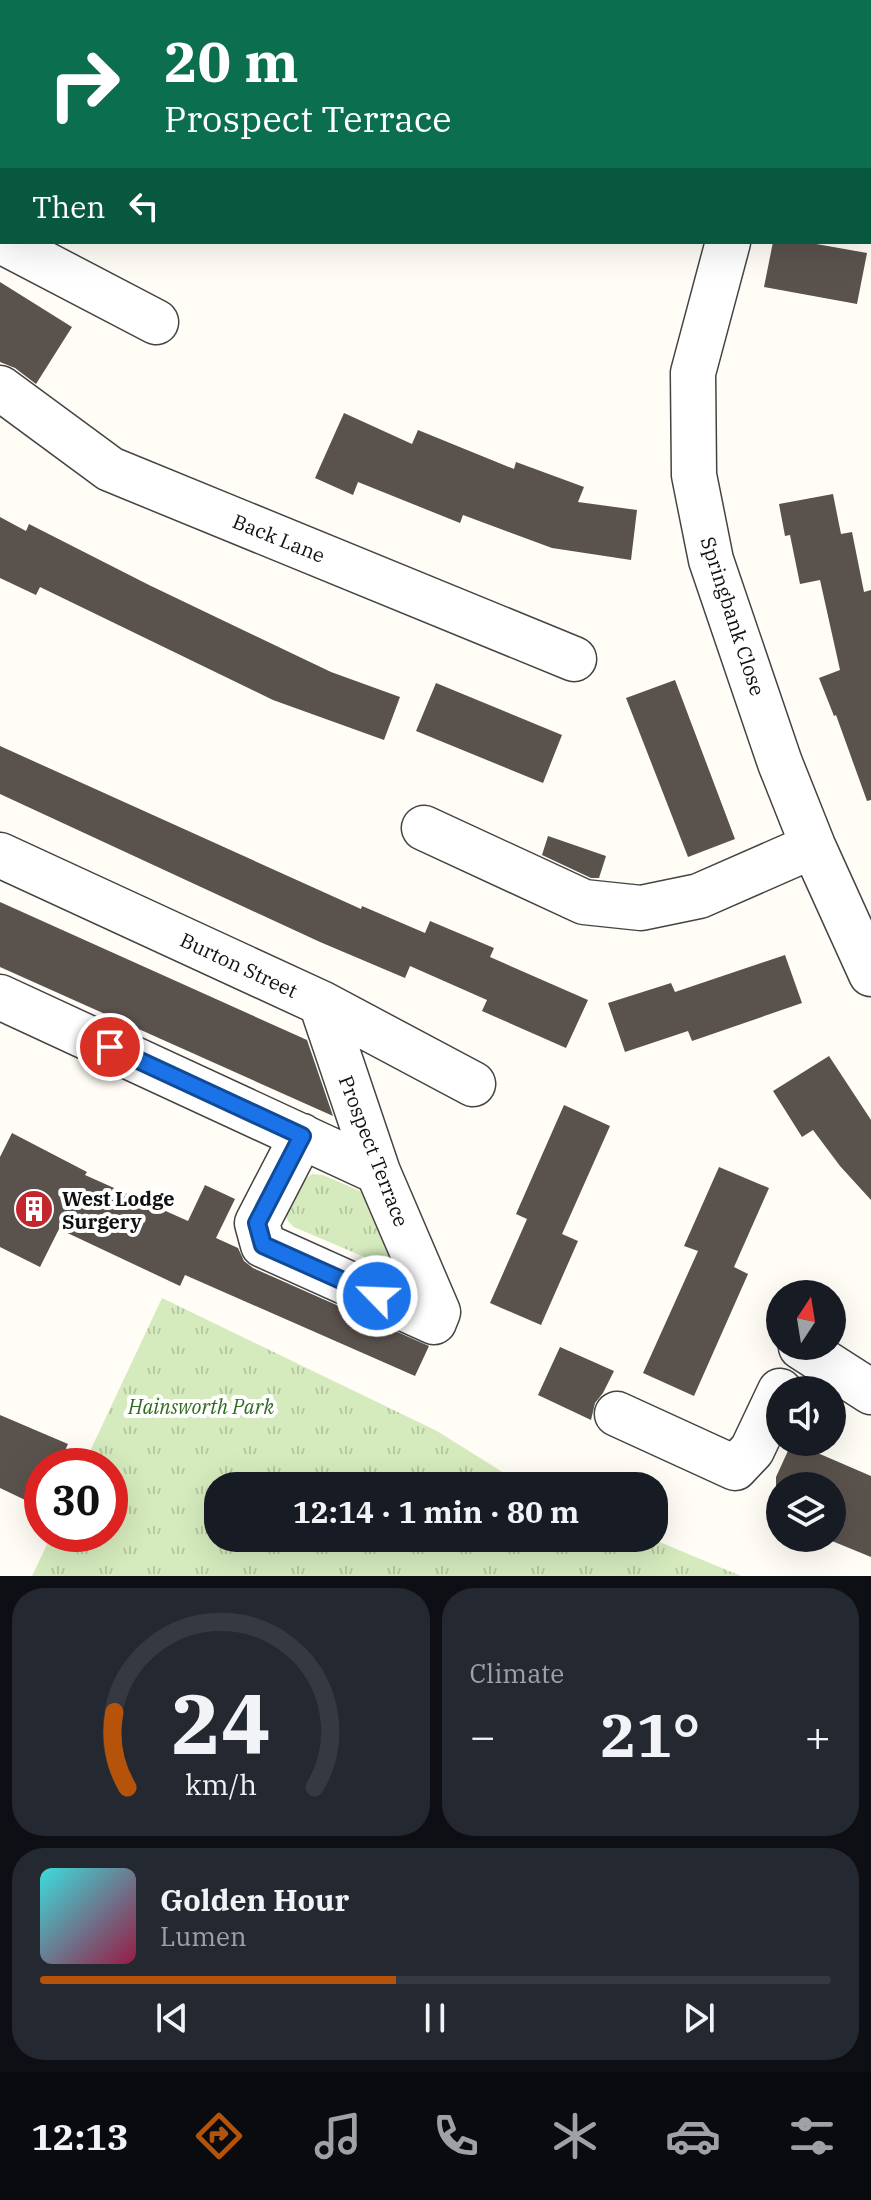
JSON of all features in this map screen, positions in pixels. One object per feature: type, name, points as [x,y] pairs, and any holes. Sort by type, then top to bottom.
[{"type":"street","points":[[8,244],[156,322]]},
{"type":"street","name":"Springbank Close","points":[[727,244],[693,373],[694,475],[711,560],[780,763],[813,846],[871,974]]},
{"type":"street","name":"Back Lane","points":[[0,388],[110,469],[574,659]]},
{"type":"street","points":[[424,828],[584,902],[641,908],[699,896],[813,846]]},
{"type":"street","name":"Burton Street","points":[[0,855],[321,1003],[473,1084]]},
{"type":"street","points":[[0,997],[378,1172]]},
{"type":"street","name":"Prospect Terrace","points":[[302,1136],[257,1223],[263,1245],[434,1322],[438,1312],[378,1172],[321,1003]]},
{"type":"street","points":[[822,1360],[871,1392]]},
{"type":"street","points":[[617,1414],[735,1468],[752,1450],[766,1420]]},
{"type":"green space","points":[[312,1174],[323,1175],[369,1195],[393,1258],[386,1263],[376,1262],[290,1223],[287,1216],[290,1206],[300,1187]]},
{"type":"green space","name":"Hainsworth Park","points":[[162,1298],[437,1431],[503,1472],[204,1472],[204,1552],[668,1552],[668,1546],[741,1576],[32,1576],[43,1552],[128,1552],[128,1448],[91,1448]]},
{"type":"building","points":[[773,244],[816,244],[867,253],[857,304],[764,287]]},
{"type":"building","points":[[0,282],[72,327],[36,384],[15,368],[0,362]]},
{"type":"building","points":[[344,413],[412,444],[418,430],[514,469],[516,462],[584,487],[578,502],[637,510],[631,560],[552,548],[463,515],[460,523],[358,482],[353,495],[315,478]]},
{"type":"building","points":[[833,494],[841,534],[852,532],[864,592],[871,590],[871,800],[867,801],[819,678],[840,670],[820,580],[800,584],[790,535],[785,536],[779,504]]},
{"type":"building","points":[[0,517],[26,531],[29,524],[331,672],[400,697],[384,740],[273,700],[40,587],[36,595],[0,578]]},
{"type":"building","points":[[675,680],[735,839],[688,857],[626,698]]},
{"type":"building","points":[[436,683],[562,735],[543,783],[416,731]]},
{"type":"building","points":[[0,746],[361,909],[362,906],[425,933],[430,921],[494,948],[490,957],[588,1000],[566,1048],[482,1011],[487,1000],[410,966],[405,978],[0,794]]},
{"type":"building","points":[[548,836],[606,856],[599,878],[591,878],[542,855]]},
{"type":"building","points":[[0,902],[307,1040],[333,1116],[0,967]]},
{"type":"building","points":[[785,955],[802,1003],[692,1041],[688,1031],[625,1052],[608,1003],[671,983],[675,992]]},
{"type":"building","points":[[829,1056],[871,1120],[871,1200],[813,1130],[802,1137],[773,1091]]},
{"type":"building","points":[[564,1105],[610,1126],[562,1234],[578,1241],[541,1325],[490,1303],[527,1219],[516,1214]]},
{"type":"building","points":[[12,1133],[87,1172],[85,1175],[188,1221],[205,1185],[235,1199],[216,1238],[238,1248],[244,1261],[253,1268],[429,1346],[415,1376],[185,1275],[180,1286],[59,1229],[40,1267],[0,1247],[0,1157]]},
{"type":"building","points":[[719,1167],[769,1188],[734,1267],[748,1274],[694,1396],[643,1373],[698,1251],[684,1246]]},
{"type":"building","points":[[560,1347],[614,1371],[595,1403],[591,1420],[538,1395]]},
{"type":"building","points":[[0,1415],[68,1444],[66,1448],[24,1448],[24,1499],[0,1488]]},
{"type":"building","points":[[786,1456],[825,1456],[871,1476],[871,1557],[846,1547],[846,1472],[778,1472]]},
{"type":"place","name":"West Lodge Surgery","points":[[34,1209]]},
{"type":"route","points":[[110,1047],[302,1136],[257,1223],[263,1245],[377,1296]]}]
